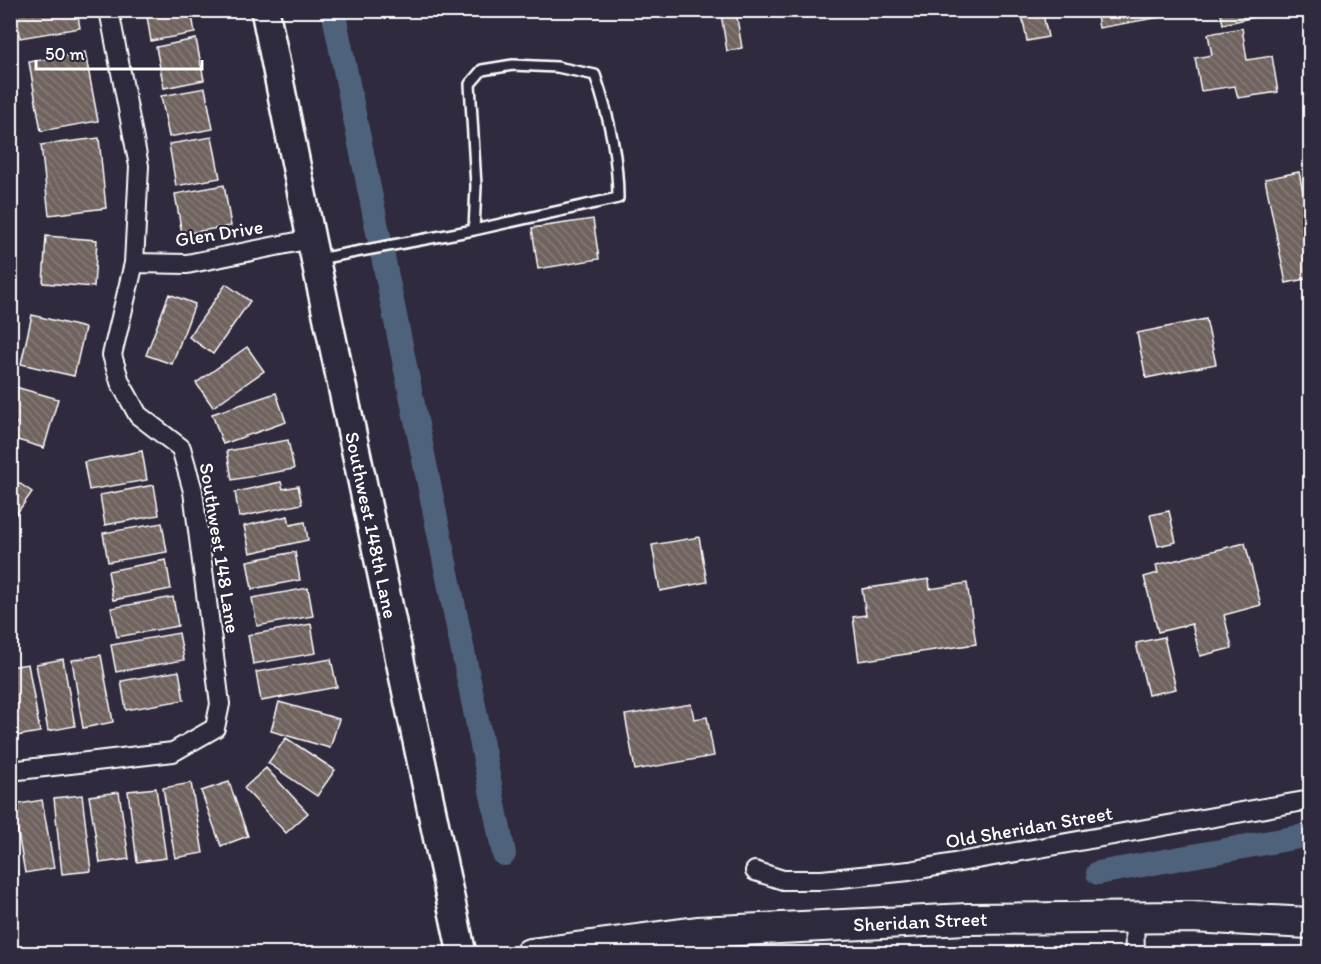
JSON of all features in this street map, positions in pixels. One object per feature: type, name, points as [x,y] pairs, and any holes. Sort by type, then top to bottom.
[{"type":"main road","name":"Sheridan Street","points":[[530,954],[594,949],[697,932],[967,919],[1191,917],[1311,923]]},
{"type":"street","name":"Southwest 148 Lane","points":[[10,771],[173,752],[215,728],[220,704],[193,491],[181,448],[138,415],[120,382],[112,355],[134,263],[139,166],[109,10]]},
{"type":"street","name":"Southwest 148th Lane","points":[[266,10],[282,99],[462,954]]},
{"type":"street","name":"Glen Drive","points":[[134,263],[187,264],[314,249]]},
{"type":"street","name":"Old Sheridan Street","points":[[755,871],[783,880],[822,880],[909,871],[1311,800]]},
{"type":"street","points":[[1134,917],[1135,954]]},
{"type":"lane","points":[[314,249],[364,250],[407,243],[474,230],[618,198],[618,167],[605,105],[595,75],[558,67],[513,65],[482,70],[470,84],[476,186],[474,230]]},
{"type":"building","points":[[15,10],[77,10],[80,28],[20,38]]},
{"type":"building","points":[[146,10],[191,10],[195,33],[151,41]]},
{"type":"building","points":[[877,10],[912,10],[878,17]]},
{"type":"building","points":[[1021,10],[1042,10],[1048,37],[1027,41]]},
{"type":"building","points":[[1096,10],[1160,10],[1161,17],[1099,28]]},
{"type":"building","points":[[1220,10],[1263,10],[1264,15],[1223,24]]},
{"type":"building","points":[[736,12],[742,48],[727,51],[721,14]]},
{"type":"building","points":[[1242,28],[1247,60],[1272,56],[1278,92],[1238,98],[1235,86],[1201,91],[1195,58],[1212,55],[1208,34]]},
{"type":"building","points":[[196,39],[204,80],[164,88],[156,47]]},
{"type":"building","points":[[85,52],[98,121],[41,131],[29,62]]},
{"type":"building","points":[[205,88],[213,129],[169,137],[161,96]]},
{"type":"building","points":[[212,137],[220,178],[176,186],[169,144]]},
{"type":"building","points":[[99,138],[106,208],[49,215],[41,145]]},
{"type":"building","points":[[1299,172],[1310,227],[1310,278],[1286,283],[1265,179]]},
{"type":"building","points":[[224,185],[231,226],[182,234],[175,194]]},
{"type":"building","points":[[593,219],[599,259],[538,269],[532,228]]},
{"type":"building","points":[[46,236],[97,240],[94,287],[43,283]]},
{"type":"building","points":[[226,284],[250,301],[213,354],[189,337]]},
{"type":"building","points":[[169,294],[195,304],[172,364],[146,355]]},
{"type":"building","points":[[32,315],[85,328],[74,376],[21,364]]},
{"type":"building","points":[[1206,319],[1216,364],[1146,378],[1137,333]]},
{"type":"building","points":[[247,347],[264,371],[213,407],[196,383]]},
{"type":"building","points":[[12,386],[58,399],[44,448],[11,438],[16,423],[10,421]]},
{"type":"building","points":[[276,393],[286,422],[223,444],[212,414]]},
{"type":"building","points":[[288,440],[294,469],[232,480],[227,451]]},
{"type":"building","points":[[142,451],[147,480],[89,490],[84,462]]},
{"type":"building","points":[[10,477],[32,492],[10,523]]},
{"type":"building","points":[[281,482],[283,489],[298,486],[302,504],[239,517],[235,492]]},
{"type":"building","points":[[154,485],[159,515],[105,525],[100,495]]},
{"type":"building","points":[[1169,511],[1176,542],[1158,546],[1150,515]]},
{"type":"building","points":[[288,516],[290,525],[305,522],[308,540],[250,553],[244,526]]},
{"type":"building","points":[[162,523],[167,552],[108,562],[103,533]]},
{"type":"building","points":[[699,537],[707,582],[660,591],[652,545]]},
{"type":"building","points":[[1245,543],[1261,605],[1224,615],[1232,648],[1200,656],[1192,624],[1158,632],[1144,577],[1158,573],[1156,565]]},
{"type":"building","points":[[295,552],[300,580],[252,589],[247,561]]},
{"type":"building","points":[[166,560],[171,589],[113,600],[108,571]]},
{"type":"building","points":[[929,579],[930,589],[967,583],[976,644],[859,661],[853,617],[866,615],[862,589]]},
{"type":"building","points":[[308,588],[313,616],[257,626],[252,598]]},
{"type":"building","points":[[173,597],[178,626],[117,637],[111,608]]},
{"type":"building","points":[[311,624],[316,653],[253,664],[248,635]]},
{"type":"building","points":[[179,633],[184,660],[116,672],[111,645]]},
{"type":"building","points":[[1164,637],[1176,689],[1148,695],[1136,643]]},
{"type":"building","points":[[101,655],[113,722],[83,728],[72,660]]},
{"type":"building","points":[[63,659],[75,726],[48,731],[36,664]]},
{"type":"building","points":[[331,659],[337,687],[261,701],[256,672]]},
{"type":"building","points":[[28,664],[40,732],[10,737],[10,667]]},
{"type":"building","points":[[179,671],[184,700],[126,710],[121,681]]},
{"type":"building","points":[[279,702],[339,719],[330,748],[271,731]]},
{"type":"building","points":[[691,704],[694,719],[707,717],[714,756],[635,770],[625,715]]},
{"type":"building","points":[[286,738],[335,770],[317,796],[268,763]]},
{"type":"building","points":[[266,768],[308,813],[286,833],[244,788]]},
{"type":"building","points":[[229,782],[248,836],[221,846],[201,791]]},
{"type":"building","points":[[191,783],[203,853],[175,858],[163,788]]},
{"type":"building","points":[[156,788],[166,858],[137,862],[128,791]]},
{"type":"building","points":[[119,792],[129,859],[100,863],[89,796]]},
{"type":"building","points":[[82,795],[91,871],[62,874],[54,798]]},
{"type":"building","points":[[42,800],[54,868],[25,873],[13,805]]},
{"type":"building","points":[[10,835],[17,874],[10,875]]},
{"type":"waterway","points":[[333,10],[504,854]]},
{"type":"waterway","points":[[1098,873],[1310,835]]}]
